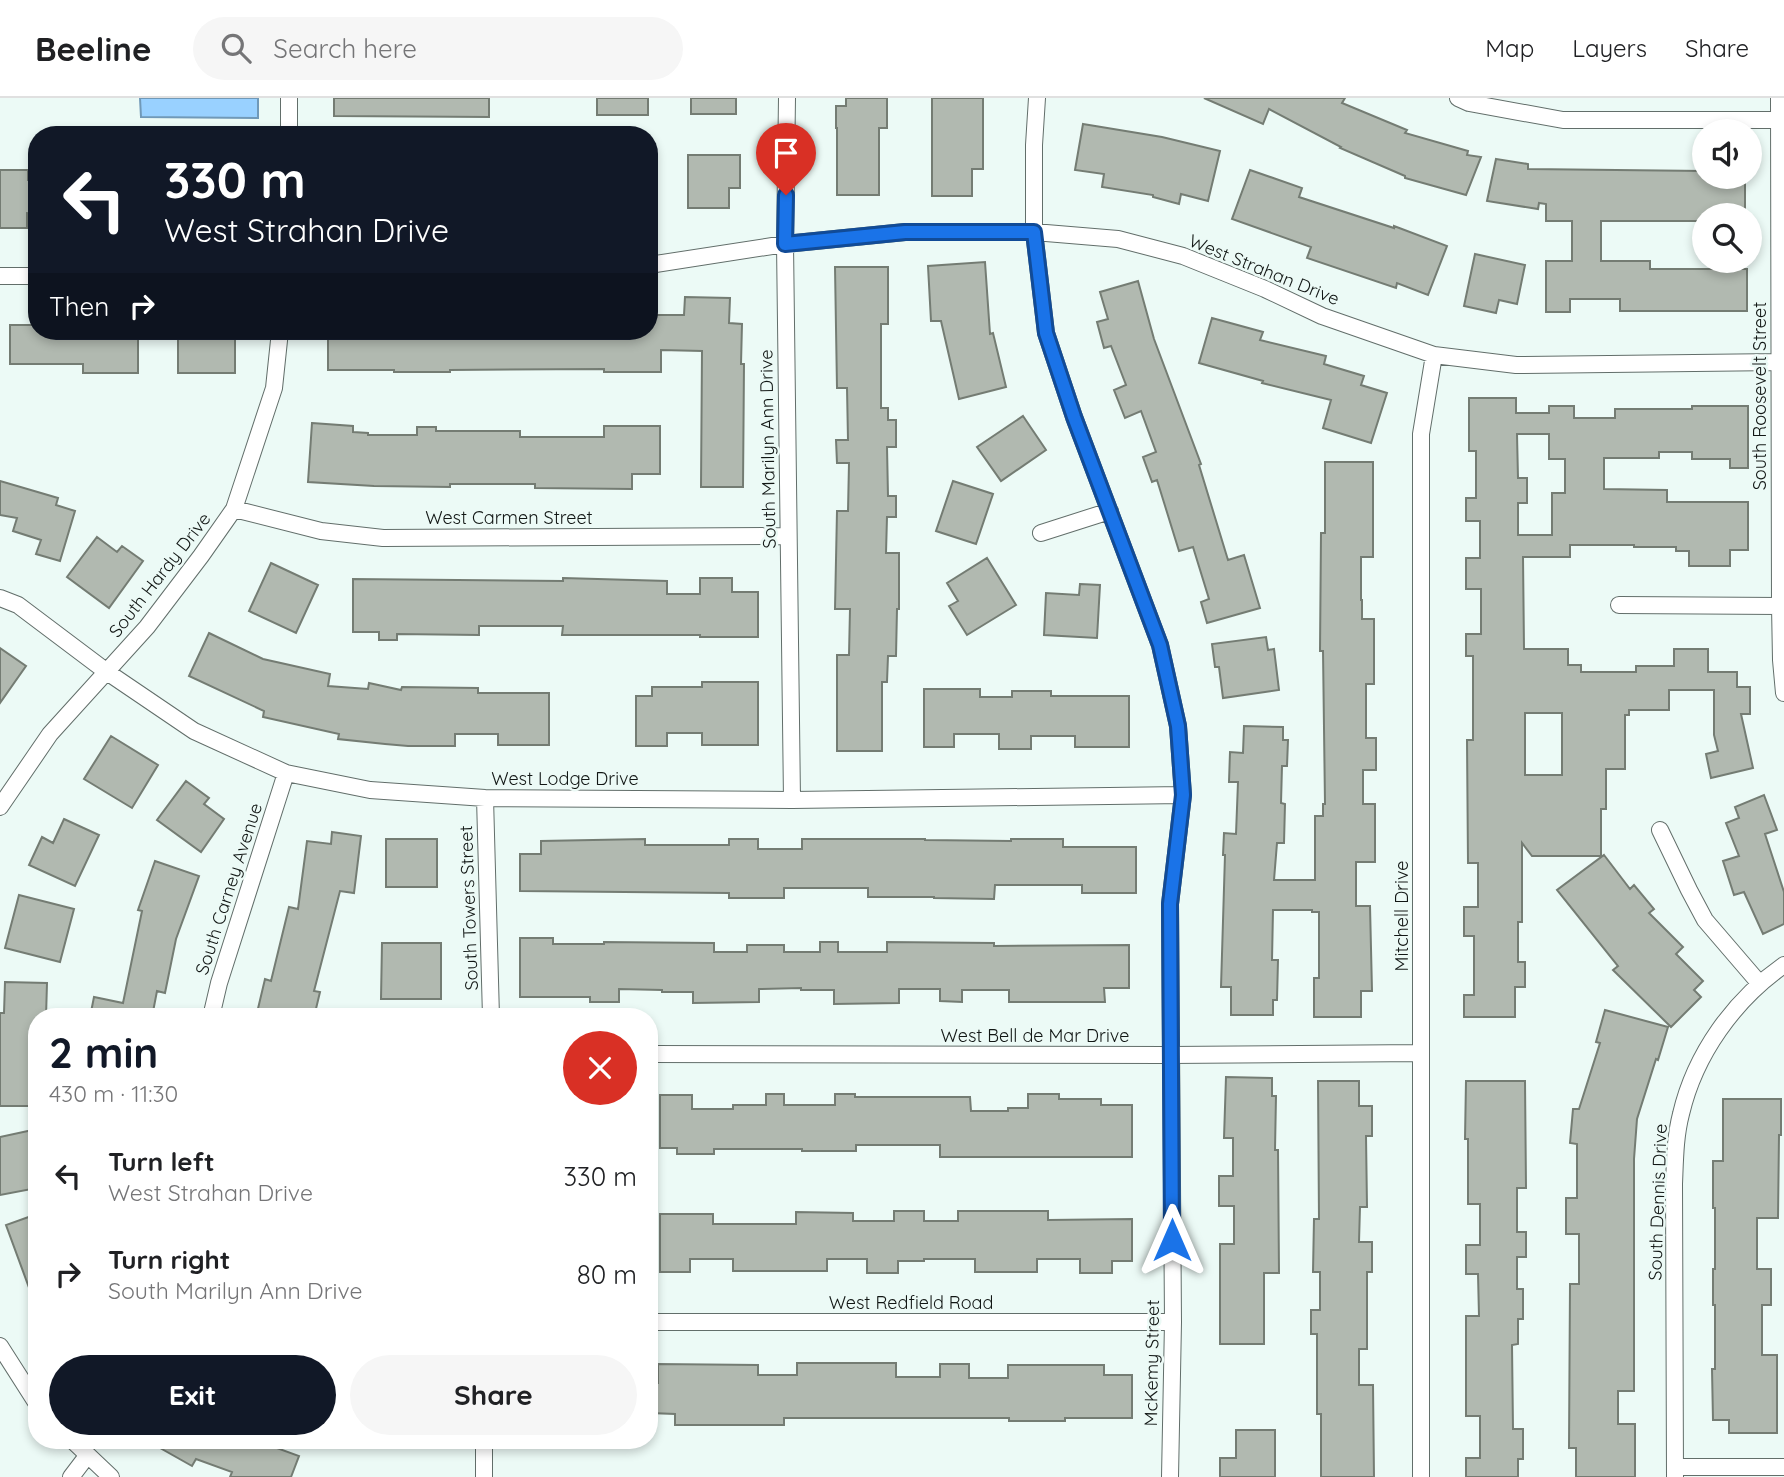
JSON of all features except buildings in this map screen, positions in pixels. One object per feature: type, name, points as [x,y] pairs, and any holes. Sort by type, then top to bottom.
[{"type":"street","points":[[289,98],[289,126]]},
{"type":"street","name":"South Marilyn Ann Drive","points":[[787,98],[785,244],[792,800]]},
{"type":"street","name":"McKemy Street","points":[[1037,98],[1034,232],[1046,333],[1074,417],[1160,645],[1178,726],[1183,795],[1170,904],[1173,1322],[1170,1477]]},
{"type":"street","points":[[1458,98],[1469,103],[1563,120],[1782,120]]},
{"type":"street","name":"South Roosevelt Street","points":[[1779,98],[1782,120],[1779,362],[1781,660],[1784,693]]},
{"type":"street","name":"West Strahan Drive","points":[[658,264],[785,244],[905,232],[1034,232],[1118,239],[1183,256],[1265,289],[1322,316],[1434,355],[1516,365],[1779,362]]},
{"type":"street","points":[[0,276],[28,276]]},
{"type":"street","name":"South Hardy Drive","points":[[0,807],[50,734],[147,627],[234,509],[274,387],[279,340]]},
{"type":"street","name":"Mitchell Drive","points":[[1421,1477],[1421,435],[1434,355]]},
{"type":"street","name":"West Carmen Street","points":[[234,509],[321,531],[383,538],[788,536]]},
{"type":"street","points":[[1041,533],[1110,511]]},
{"type":"street","name":"West Lodge Drive","points":[[0,598],[18,605],[107,672],[194,731],[286,772],[370,790],[485,798],[792,800],[1183,795]]},
{"type":"street","points":[[1619,605],[1782,606]]},
{"type":"street","name":"South Carney Avenue","points":[[213,1008],[286,772]]},
{"type":"street","name":"South Towers Street","points":[[485,798],[491,1008]]},
{"type":"street","points":[[1660,830],[1705,920],[1760,984]]},
{"type":"street","name":"South Dennis Drive","points":[[1675,1472],[1675,1171],[1680,1114],[1689,1087],[1713,1038],[1727,1018],[1760,984],[1784,965]]},
{"type":"street","name":"West Bell de Mar Drive","points":[[658,1054],[1421,1053]]},
{"type":"street","name":"West Redfield Road","points":[[658,1322],[1173,1322]]},
{"type":"street","points":[[0,1346],[28,1390]]},
{"type":"street","points":[[80,1449],[111,1477]]},
{"type":"street","points":[[484,1449],[484,1477]]},
{"type":"street","points":[[71,1477],[87,1456]]},
{"type":"street","points":[[1675,1472],[1784,1467]]},
{"type":"water","points":[[140,98],[258,98],[258,118],[141,117]]},
{"type":"route","points":[[786,195],[785,244],[905,232],[1034,232],[1046,333],[1074,417],[1160,645],[1178,726],[1183,795],[1170,904],[1172,1240]]}]
